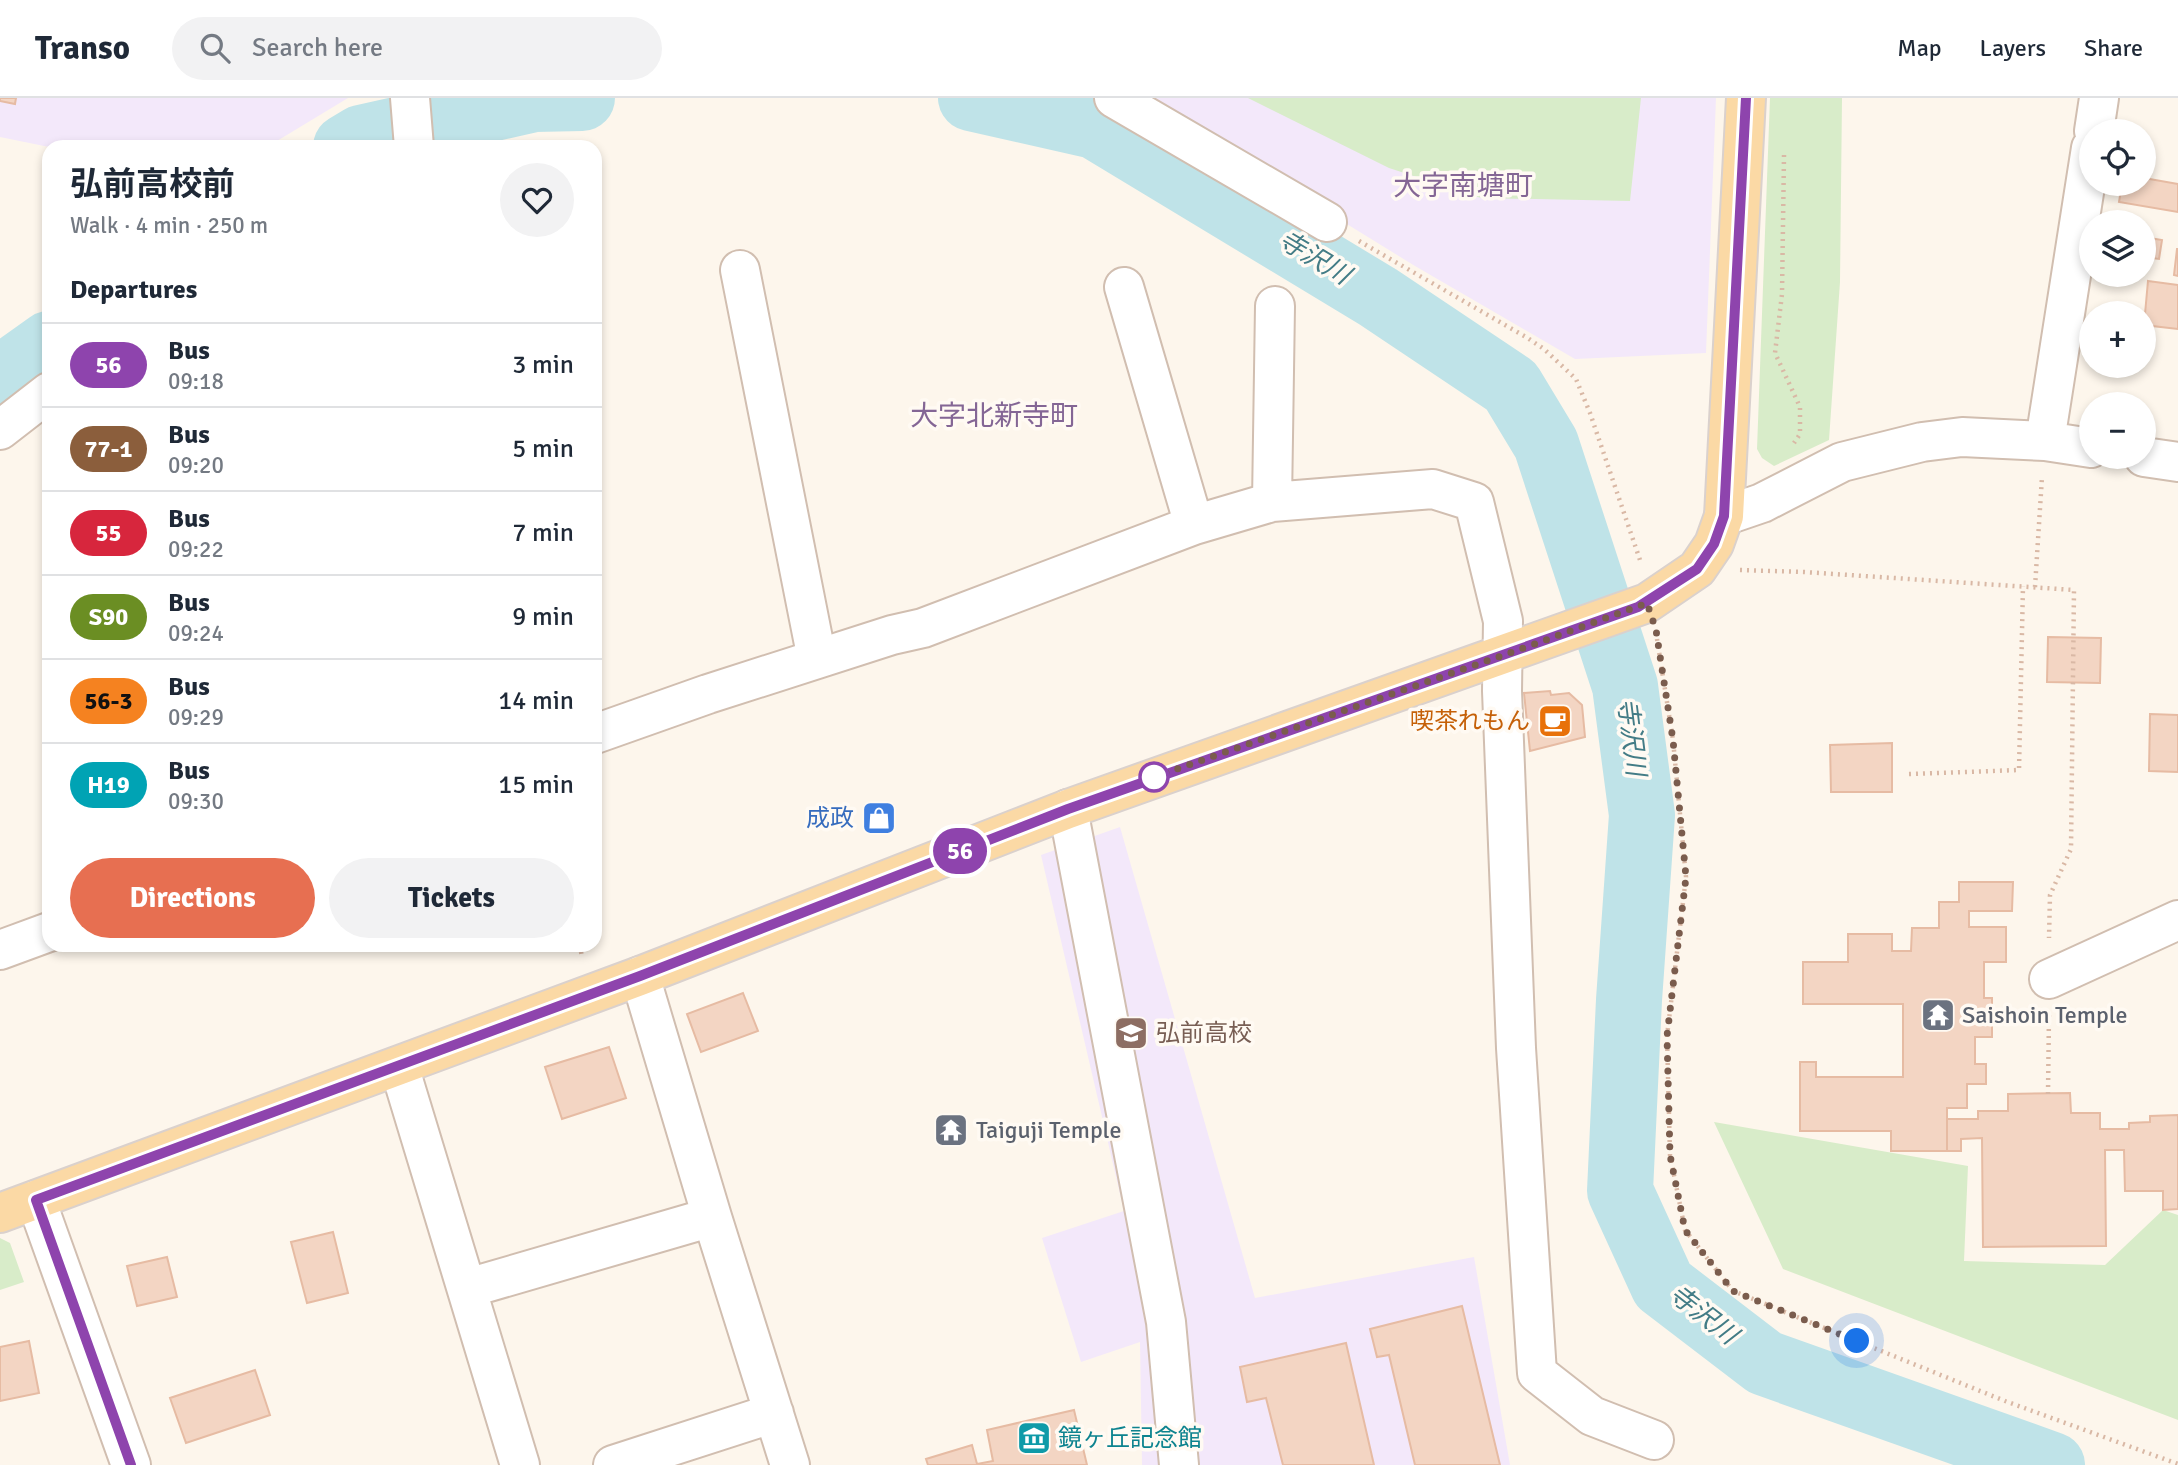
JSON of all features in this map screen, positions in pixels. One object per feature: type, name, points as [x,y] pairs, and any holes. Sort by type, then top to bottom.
[{"type":"main road","points":[[0,1213],[640,976],[1068,809],[1643,605],[1697,569],[1714,544],[1724,516],[1746,98]]},
{"type":"street","points":[[1114,98],[1327,222]]},
{"type":"street","points":[[2096,119],[2099,98]]},
{"type":"street","points":[[410,101],[413,140]]},
{"type":"street","points":[[2045,441],[2083,196]]},
{"type":"street","points":[[740,270],[817,659]]},
{"type":"street","points":[[1124,287],[1194,525]]},
{"type":"street","points":[[1272,502],[1275,306]]},
{"type":"street","points":[[3,421],[42,396]]},
{"type":"street","points":[[1724,516],[1762,503],[1842,462],[1922,442],[1962,437],[2045,441],[2079,446]]},
{"type":"street","points":[[2156,459],[2178,462]]},
{"type":"street","points":[[602,732],[708,694],[923,628],[1194,525],[1272,502],[1433,489],[1474,502],[1510,653],[1502,691],[1516,1048],[1537,1373],[1592,1416],[1654,1440]]},
{"type":"street","points":[[1068,809],[1166,1322],[1179,1465]]},
{"type":"street","points":[[2049,979],[2178,920]]},
{"type":"street","points":[[0,950],[42,935]]},
{"type":"street","points":[[640,976],[790,1465]]},
{"type":"street","points":[[399,1066],[520,1465]]},
{"type":"street","points":[[36,1200],[131,1465]]},
{"type":"street","points":[[468,1288],[712,1217]]},
{"type":"street","points":[[613,1465],[774,1413]]},
{"type":"path","points":[[1784,154],[1782,293],[1775,353],[1800,407],[1800,434],[1791,447]]},
{"type":"path","points":[[1327,222],[1544,349],[1576,379],[1590,412],[1644,574],[1643,605],[1656,630],[1673,740],[1686,877],[1667,1036],[1670,1155],[1685,1230],[1733,1291],[2005,1401],[2178,1464]]},
{"type":"path","points":[[2035,587],[2045,441]]},
{"type":"path","points":[[1697,569],[1804,572],[2074,590],[2071,849],[2050,895],[2048,1094]]},
{"type":"path","points":[[1909,774],[2019,770],[2024,586]]},
{"type":"shaded area","points":[[0,98],[348,98],[279,140],[42,140],[42,146],[0,137]]},
{"type":"shaded area","points":[[1142,98],[1716,98],[1706,353],[1575,359],[1415,266]]},
{"type":"shaded area","name":"弘前高校","points":[[1120,827],[1255,1298],[1474,1257],[1510,1465],[1142,1465],[1140,1342],[1081,1362],[1042,1238],[1124,1211],[1041,855]]},
{"type":"green space","points":[[1248,98],[1641,98],[1630,201],[1481,198],[1389,168]]},
{"type":"green space","points":[[1770,98],[1842,98],[1840,282],[1829,440],[1774,466],[1762,458],[1757,449]]},
{"type":"green space","points":[[1714,1122],[1968,1166],[1964,1261],[2105,1265],[2163,1210],[2178,1215],[2178,1420],[1783,1269]]},
{"type":"green space","points":[[0,1238],[10,1243],[24,1282],[0,1290]]},
{"type":"building","points":[[0,98],[16,98],[15,104],[0,101]]},
{"type":"building","points":[[2156,180],[2178,184],[2178,212],[2119,202],[2120,196],[2156,196]]},
{"type":"building","points":[[2156,239],[2162,240],[2159,259],[2156,259]]},
{"type":"building","points":[[2178,249],[2178,276],[2174,275]]},
{"type":"building","points":[[2156,282],[2178,285],[2178,329],[2156,326],[2156,301],[2146,301],[2147,287],[2156,287]]},
{"type":"building","points":[[2048,637],[2101,638],[2100,683],[2047,682]]},
{"type":"building","name":"喫茶れもん","points":[[1550,691],[1551,695],[1569,693],[1582,705],[1585,737],[1530,751],[1524,693]]},
{"type":"building","points":[[2150,714],[2178,715],[2178,772],[2149,771]]},
{"type":"building","points":[[1892,743],[1892,792],[1831,792],[1830,745]]},
{"type":"building","points":[[1959,882],[2013,882],[2012,911],[1969,911],[1969,927],[2006,927],[2006,962],[1984,962],[1984,998],[1992,998],[1992,1037],[1975,1037],[1975,1064],[1986,1064],[1986,1084],[1967,1084],[1967,1108],[1947,1108],[1947,1151],[1891,1151],[1891,1131],[1800,1131],[1800,1062],[1816,1062],[1816,1077],[1903,1077],[1903,1004],[1803,1004],[1803,962],[1848,962],[1848,934],[1892,934],[1892,951],[1911,951],[1912,928],[1939,928],[1939,902],[1959,902]]},
{"type":"building","points":[[743,993],[758,1031],[701,1052],[687,1014]]},
{"type":"building","points":[[609,1047],[626,1098],[562,1119],[545,1067]]},
{"type":"building","points":[[2070,1093],[2071,1113],[2100,1113],[2100,1129],[2129,1129],[2129,1123],[2150,1122],[2150,1116],[2178,1115],[2178,1209],[2163,1210],[2163,1191],[2125,1191],[2124,1150],[2105,1150],[2106,1246],[1983,1247],[1982,1138],[1961,1139],[1961,1151],[1947,1151],[1947,1119],[1978,1119],[1978,1111],[2008,1111],[2008,1094]]},
{"type":"building","points":[[333,1232],[348,1293],[307,1303],[291,1242]]},
{"type":"building","points":[[167,1257],[177,1297],[137,1306],[127,1266]]},
{"type":"building","points":[[1462,1306],[1500,1465],[1415,1465],[1389,1355],[1377,1357],[1370,1329]]},
{"type":"building","points":[[29,1341],[39,1393],[0,1401],[0,1347]]},
{"type":"building","points":[[1346,1343],[1374,1465],[1283,1465],[1266,1398],[1247,1402],[1240,1367]]},
{"type":"building","points":[[255,1370],[270,1415],[186,1443],[170,1398]]},
{"type":"building","name":"鏡ヶ丘記念館","points":[[1074,1410],[1087,1465],[928,1465],[926,1459],[972,1445],[977,1464],[993,1461],[987,1430]]},
{"type":"waterway","name":"寺沢川","points":[[358,140],[534,99],[582,98]]},
{"type":"waterway","name":"寺沢川","points":[[971,98],[1095,126],[1378,297],[1511,386],[1546,444],[1625,686],[1642,815],[1629,1000],[1620,1191],[1663,1285],[1765,1363],[2052,1465]]},
{"type":"waterway","name":"寺沢川","points":[[0,379],[42,349]]},
{"type":"bus line","name":"56","points":[[131,1465],[36,1200],[640,976],[1161,774],[1638,607],[1697,569],[1714,544],[1724,516],[1746,98]]},
{"type":"place","name":"喫茶れもん","points":[[1555,721]]},
{"type":"place","name":"成政","points":[[879,818]]},
{"type":"place","name":"Saishoin Temple","points":[[1938,1015]]},
{"type":"place","name":"弘前高校","points":[[1131,1033]]},
{"type":"place","name":"Taiguji Temple","points":[[951,1130]]},
{"type":"place","name":"鏡ヶ丘記念館","points":[[1034,1438]]},
{"type":"district","name":"大字南塘町","points":[[1463,186]]},
{"type":"district","name":"大字北新寺町","points":[[994,416]]},
{"type":"route","points":[[1154,777],[1647,603],[1656,630],[1673,740],[1686,877],[1667,1036],[1670,1155],[1685,1230],[1733,1291],[1857,1341]]}]
